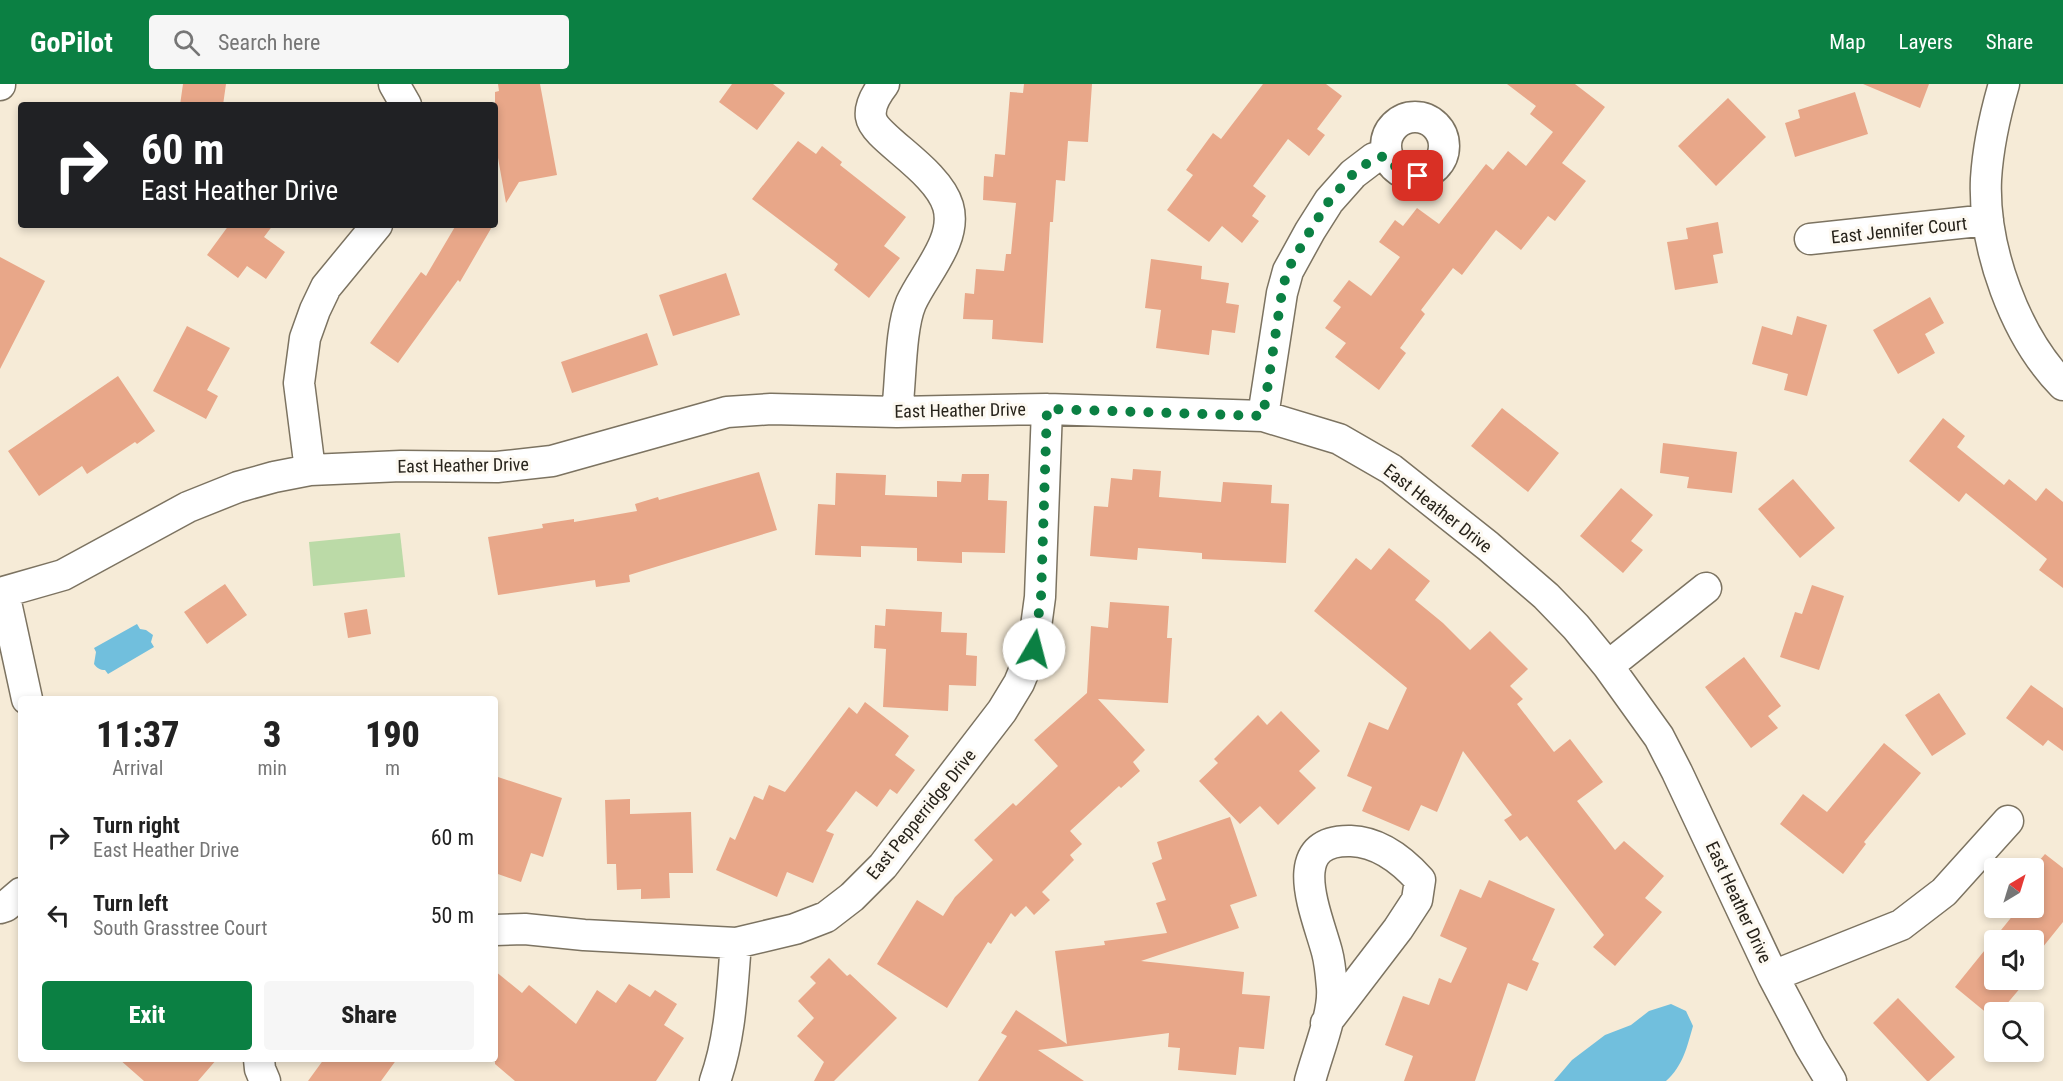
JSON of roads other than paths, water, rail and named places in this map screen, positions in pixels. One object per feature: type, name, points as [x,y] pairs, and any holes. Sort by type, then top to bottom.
[{"type":"street","points":[[394,84],[404,102]]},
{"type":"street","points":[[884,84],[872,103],[871,117],[876,127],[925,171],[938,186],[949,209],[948,230],[942,248],[911,303],[906,318],[897,412]]},
{"type":"street","points":[[2004,84],[1993,125],[1989,152],[1986,180],[1988,220],[1996,257],[2015,312],[2043,361],[2063,385]]},
{"type":"street","points":[[1263,416],[1287,271],[1329,201],[1353,174],[1374,158],[1387,156]]},
{"type":"street","name":"East Jennifer Court","points":[[1810,239],[1988,220]]},
{"type":"street","points":[[310,470],[299,382],[306,338],[315,310],[327,286],[375,228]]},
{"type":"street","name":"East Heather Drive","points":[[2,593],[63,575],[188,507],[238,487],[310,470],[401,466],[526,465],[552,461],[727,412],[771,409],[897,412],[1047,409],[1263,416],[1339,439],[1391,469],[1488,546],[1546,596],[1576,627],[1608,666],[1659,737],[1773,976],[1831,1081]]},
{"type":"street","name":"East Pepperridge Drive","points":[[498,930],[525,929],[736,943],[795,929],[826,917],[852,897],[883,866],[1002,711],[1014,692],[1034,649],[1041,597],[1047,409]]},
{"type":"street","points":[[1608,666],[1706,588]]},
{"type":"street","points":[[2,593],[26,696]]},
{"type":"street","points":[[1773,976],[1901,925],[1944,892],[2008,821]]},
{"type":"street","points":[[1310,1081],[1326,1023],[1332,990],[1328,954],[1309,887],[1311,862],[1318,850],[1336,841],[1363,842],[1385,851],[1406,864],[1420,880],[1417,900],[1398,929],[1326,1023]]},
{"type":"street","points":[[0,908],[18,896]]},
{"type":"street","points":[[715,1081],[723,1059],[730,1023],[736,943]]},
{"type":"street","points":[[259,1062],[266,1081]]},
{"type":"water","points":[[137,624],[140,629],[153,635],[151,642],[154,647],[108,674],[105,670],[96,667],[94,648]]},
{"type":"water","points":[[1671,1004],[1686,1011],[1693,1026],[1680,1063],[1666,1081],[1554,1081],[1572,1060],[1605,1035],[1631,1025],[1649,1011]]}]
